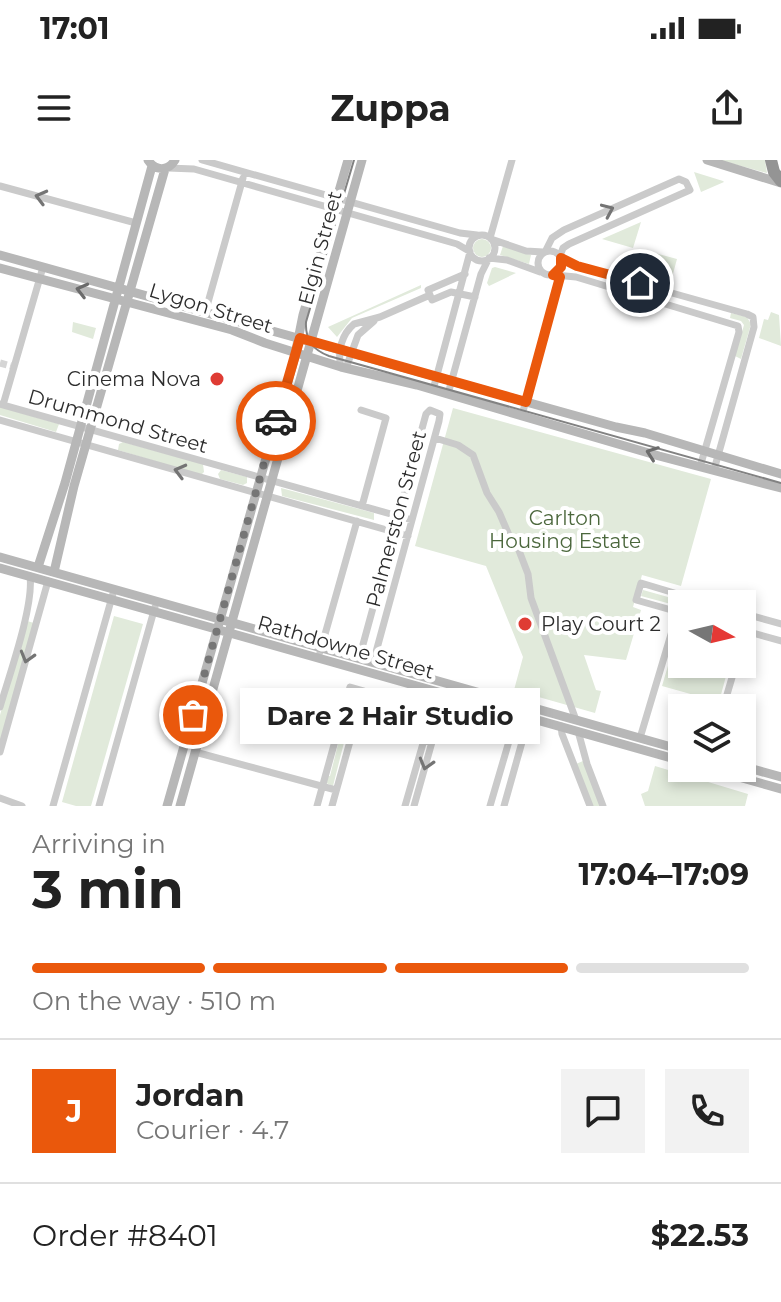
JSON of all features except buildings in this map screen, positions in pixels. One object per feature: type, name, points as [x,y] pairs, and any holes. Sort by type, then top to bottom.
[{"type":"highway","points":[[771,160],[781,182]]},
{"type":"main road","name":"Elgin Street","points":[[167,806],[348,160]]},
{"type":"main road","name":"Elgin Street","points":[[180,806],[362,160]]},
{"type":"main road","points":[[707,160],[781,182]]},
{"type":"main road","points":[[70,484],[38,567],[51,577],[70,484],[122,300],[119,288],[150,163],[169,165],[131,292],[122,300]]},
{"type":"main road","points":[[136,223],[148,227]]},
{"type":"main road","name":"Lygon Street","points":[[0,255],[119,288],[170,308]]},
{"type":"main road","name":"Lygon Street","points":[[0,268],[122,300],[312,341],[781,474]]},
{"type":"main road","points":[[125,270],[136,273]]},
{"type":"main road","name":"Lygon Street","points":[[204,317],[296,353],[343,367],[781,488]]},
{"type":"main road","points":[[281,406],[292,409]]},
{"type":"main road","points":[[245,528],[258,531]]},
{"type":"main road","points":[[44,551],[53,553],[58,546]]},
{"type":"main road","name":"Rathdowne Street","points":[[2,563],[30,576],[51,577],[218,624],[229,633],[320,653],[446,688]]},
{"type":"main road","name":"Rathdowne Street","points":[[2,563],[38,567]]},
{"type":"main road","points":[[235,564],[247,568]]},
{"type":"main road","points":[[231,580],[243,583]]},
{"type":"main road","name":"Rathdowne Street","points":[[218,624],[232,622],[320,653],[373,663],[522,712],[568,721],[639,743],[668,755]]},
{"type":"main road","points":[[197,700],[209,704]]},
{"type":"main road","name":"Rathdowne Street","points":[[568,721],[578,731],[668,748]]},
{"type":"main road","points":[[756,770],[781,777]]},
{"type":"main road","points":[[756,782],[781,789]]},
{"type":"street","points":[[202,160],[335,203],[347,212],[460,245],[479,260],[489,258],[528,266],[542,273],[575,277],[738,326],[700,467]]},
{"type":"street","points":[[448,394],[475,297],[494,250],[491,238],[512,160]]},
{"type":"street","points":[[169,165],[335,203],[350,202],[460,233],[491,238],[528,251],[553,252],[577,266],[749,314],[754,327],[714,470]]},
{"type":"street","points":[[204,317],[245,172]]},
{"type":"street","points":[[542,273],[537,262],[559,233],[679,179],[686,182],[690,190],[569,244],[562,250],[561,267],[554,275]]},
{"type":"street","points":[[0,186],[136,223]]},
{"type":"street","points":[[641,195],[647,208]]},
{"type":"street","points":[[433,390],[465,274],[471,240],[477,235]]},
{"type":"street","points":[[2,404],[43,267]]},
{"type":"street","points":[[465,274],[428,290],[432,300],[448,292],[475,297]]},
{"type":"street","points":[[522,415],[560,277],[554,275]]},
{"type":"street","points":[[615,289],[618,278]]},
{"type":"street","points":[[343,367],[340,349],[352,325],[380,317],[430,295]]},
{"type":"street","points":[[675,306],[678,295]]},
{"type":"street","points":[[343,367],[359,333],[380,317]]},
{"type":"street","points":[[731,360],[743,364]]},
{"type":"street","points":[[720,401],[732,405]]},
{"type":"street","name":"Drummond Street","points":[[2,404],[412,520]]},
{"type":"street","points":[[361,410],[386,418],[362,506]]},
{"type":"street","name":"Palmerston Street","points":[[359,659],[426,414],[430,410],[440,416],[373,663]]},
{"type":"street","name":"Drummond Street","points":[[0,420],[408,536]]},
{"type":"street","points":[[59,437],[64,422]]},
{"type":"street","points":[[713,423],[726,427]]},
{"type":"street","points":[[113,453],[117,437]]},
{"type":"street","points":[[435,438],[458,445],[473,455],[487,493],[523,561],[568,721],[573,761],[590,806]]},
{"type":"street","points":[[376,526],[380,511]]},
{"type":"street","points":[[320,653],[357,521]]},
{"type":"street","points":[[0,707],[25,617],[30,576]]},
{"type":"street","points":[[0,752],[51,577]]},
{"type":"street","points":[[668,591],[641,583],[636,600],[668,609]]},
{"type":"street","points":[[53,806],[113,595]]},
{"type":"street","points":[[99,806],[155,606]]},
{"type":"street","points":[[25,617],[37,620]]},
{"type":"street","points":[[756,617],[781,624]]},
{"type":"street","points":[[756,634],[781,641]]},
{"type":"street","points":[[364,640],[378,645]]},
{"type":"street","points":[[639,743],[668,650]]},
{"type":"street","points":[[317,806],[350,687],[364,691],[332,806]]},
{"type":"street","points":[[435,726],[446,688]]},
{"type":"street","points":[[490,806],[512,731],[522,712]]},
{"type":"street","points":[[504,806],[524,735],[522,712]]},
{"type":"street","points":[[512,731],[524,735]]},
{"type":"street","points":[[578,731],[603,806]]},
{"type":"street","points":[[405,806],[424,740],[432,742],[414,806]]},
{"type":"street","points":[[195,752],[336,790]]},
{"type":"street","points":[[573,761],[585,756]]},
{"type":"street","points":[[0,798],[21,806]]},
{"type":"green space","points":[[719,160],[765,160],[767,173],[763,172]]},
{"type":"green space","points":[[694,172],[723,181],[724,182],[701,192]]},
{"type":"green space","points":[[641,222],[633,248],[602,239]]},
{"type":"green space","points":[[482,239],[491,248],[482,257],[473,248]]},
{"type":"green space","points":[[503,246],[531,255],[529,264],[500,255]]},
{"type":"green space","points":[[651,252],[677,259],[671,281],[644,274]]},
{"type":"green space","points":[[495,267],[516,273],[489,286],[487,283]]},
{"type":"green space","points":[[421,285],[421,288],[352,318],[337,337],[328,327]]},
{"type":"green space","points":[[771,312],[779,315],[781,346],[759,338],[764,319],[768,320]]},
{"type":"green space","points":[[731,313],[747,317],[751,324],[741,359],[735,356],[744,325],[730,318]]},
{"type":"green space","points":[[73,322],[96,328],[93,339],[72,332]]},
{"type":"green space","points":[[0,407],[59,424],[56,432],[0,415]]},
{"type":"green space","name":"Carlton Housing Estate","points":[[453,408],[711,479],[681,586],[642,575],[633,607],[641,610],[626,660],[584,655],[596,690],[601,691],[595,713],[514,690],[523,657],[486,566],[415,546]]},
{"type":"green space","points":[[123,442],[203,464],[204,472],[201,475],[118,450]]},
{"type":"green space","points":[[221,470],[247,477],[247,483],[243,485],[220,479],[218,474]]},
{"type":"green space","points":[[281,488],[374,513],[374,520],[282,496]]},
{"type":"green space","points":[[643,590],[668,597],[668,603],[641,596]]},
{"type":"green space","points":[[114,616],[143,624],[91,806],[76,806],[62,802]]},
{"type":"green space","points":[[27,621],[34,623],[0,745],[0,715]]},
{"type":"green space","points":[[668,666],[668,678],[725,678],[721,694],[690,694],[662,686]]},
{"type":"green space","points":[[350,697],[358,699],[353,707],[333,786],[326,783]]},
{"type":"green space","points":[[583,761],[600,806],[592,806],[576,764]]},
{"type":"green space","points":[[655,766],[668,770],[668,782],[708,782],[748,794],[745,806],[645,806],[641,794],[648,791]]},
{"type":"tunnel","points":[[0,363],[11,366]]},
{"type":"tram line","points":[[354,160],[306,322],[311,344],[319,351],[781,483]]},
{"type":"way so far","points":[[193,715],[276,421]]},
{"type":"place","name":"Cinema Nova","points":[[217,379]]},
{"type":"place","name":"Play Court 2","points":[[525,624]]},
{"type":"place","name":"Dare 2 Hair Studio","points":[[193,715]]},
{"type":"route","points":[[276,421],[300,338],[526,402],[560,277],[553,275],[561,267],[561,258],[577,266],[640,283]]}]
